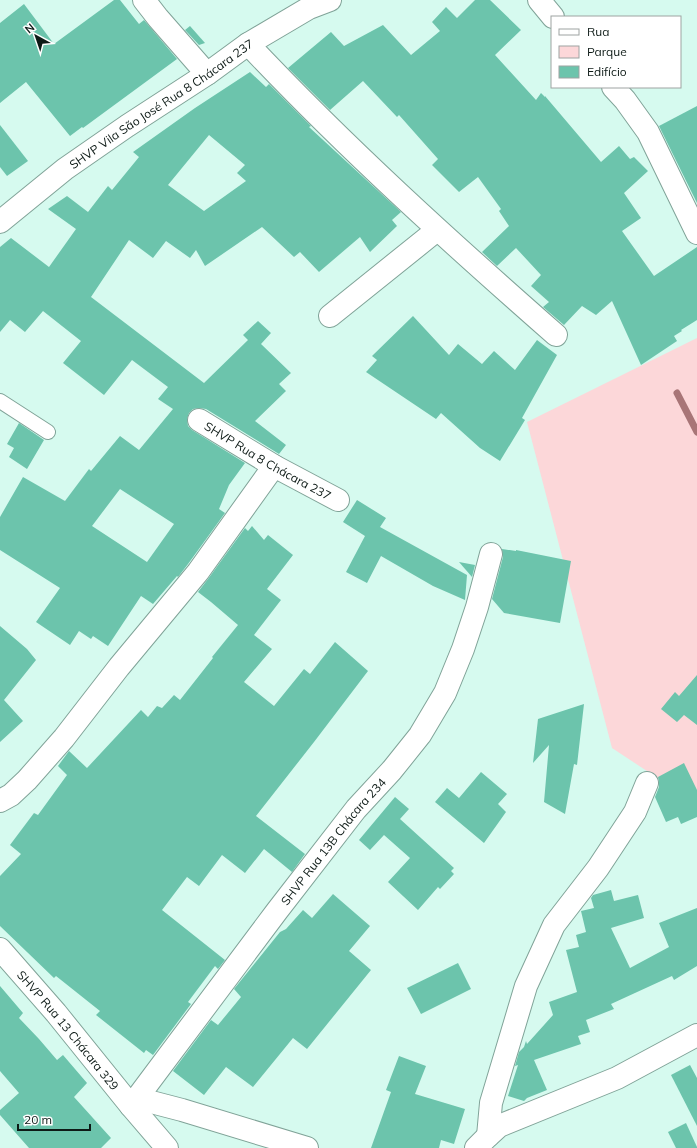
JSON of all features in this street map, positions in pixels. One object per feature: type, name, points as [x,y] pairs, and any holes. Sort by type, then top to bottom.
[{"type":"street","points":[[144,0],[207,74]]},
{"type":"street","name":"SHVP Vila São José Rua 8 Chácara 237","points":[[0,222],[65,169],[127,126],[207,74],[248,44],[308,8],[330,0]]},
{"type":"street","points":[[539,0],[552,16]]},
{"type":"street","points":[[248,44],[291,89],[437,230],[556,335]]},
{"type":"street","points":[[615,88],[648,132],[697,233]]},
{"type":"street","points":[[330,316],[437,230]]},
{"type":"street","name":"SHVP Rua 8 Chácara 237","points":[[199,420],[274,466],[338,500]]},
{"type":"street","points":[[0,801],[11,795],[27,780],[64,738],[119,667],[198,572],[274,466]]},
{"type":"street","name":"SHVP Rua 13B Chácara 234","points":[[134,1102],[277,911],[352,815],[392,770],[420,735],[445,693],[463,649],[477,607],[491,554]]},
{"type":"street","points":[[482,1142],[491,1103],[526,986],[554,925],[598,868],[635,812],[648,783]]},
{"type":"street","name":"SHVP Rua 13 Chácara 329","points":[[0,949],[134,1102],[167,1148]]},
{"type":"street","points":[[482,1142],[499,1126],[617,1078],[697,1035]]},
{"type":"street","points":[[134,1102],[182,1110],[307,1148]]},
{"type":"lane","points":[[0,401],[48,432]]},
{"type":"green space","points":[[697,338],[697,804],[612,748],[527,422]]},
{"type":"building","points":[[114,0],[120,0],[139,24],[144,20],[177,59],[70,136],[26,82],[0,103],[0,23],[24,4],[54,44]]},
{"type":"building","points":[[475,0],[490,0],[521,30],[495,55],[536,100],[541,93],[545,96],[601,162],[619,146],[630,159],[634,157],[648,171],[624,193],[641,218],[622,231],[654,276],[697,247],[697,320],[674,336],[677,341],[641,365],[612,301],[596,315],[582,306],[564,325],[543,307],[549,302],[531,286],[541,275],[516,248],[497,266],[482,252],[509,226],[499,211],[501,209],[478,177],[459,192],[432,165],[438,159],[399,115],[397,117],[363,81],[330,110],[288,68],[331,32],[344,46],[383,25],[411,55],[440,31],[432,22],[446,7],[457,18]]},
{"type":"building","points":[[190,26],[205,43],[199,45],[185,30]]},
{"type":"building","points":[[250,72],[266,87],[269,84],[311,126],[309,127],[401,212],[392,220],[397,226],[370,252],[360,237],[319,272],[300,252],[294,257],[262,227],[205,266],[196,250],[190,258],[166,241],[153,258],[129,240],[91,297],[204,383],[248,340],[243,335],[258,321],[271,333],[261,344],[291,373],[279,384],[286,391],[255,421],[286,445],[279,454],[206,409],[193,409],[189,413],[187,419],[188,426],[245,463],[229,485],[219,509],[225,513],[178,577],[177,576],[153,604],[141,596],[108,646],[93,636],[91,639],[79,631],[70,645],[36,622],[60,588],[0,550],[0,517],[23,477],[65,501],[89,469],[91,471],[120,436],[139,450],[173,409],[158,399],[168,387],[132,360],[104,395],[63,363],[81,341],[43,311],[25,332],[10,320],[0,332],[0,247],[11,238],[49,267],[76,229],[48,209],[67,196],[88,212],[108,186],[112,190],[139,157],[133,152],[195,108]],"holes":[[[209,135],[245,165],[237,173],[246,181],[204,211],[168,185]],[[120,489],[174,524],[147,562],[92,526]]]},
{"type":"building","points":[[697,106],[697,203],[659,126]]},
{"type":"building","points":[[0,125],[28,161],[7,176],[0,167]]},
{"type":"building","points":[[413,316],[449,355],[458,344],[482,364],[494,351],[515,370],[537,340],[557,355],[522,418],[525,420],[500,461],[480,448],[441,413],[436,419],[366,372],[377,360],[372,356]]},
{"type":"building","points":[[19,423],[44,440],[27,469],[9,457],[14,448],[7,444]]},
{"type":"building","points":[[357,500],[386,518],[380,527],[467,575],[465,600],[433,586],[381,556],[367,583],[346,572],[365,536],[343,522]]},
{"type":"building","points":[[252,526],[264,540],[268,535],[293,555],[267,589],[281,600],[254,635],[272,649],[244,682],[274,706],[304,669],[310,674],[335,642],[368,671],[256,816],[305,854],[292,872],[264,849],[245,873],[222,855],[199,886],[187,877],[162,910],[225,960],[218,969],[215,966],[188,1002],[191,1004],[153,1055],[146,1050],[144,1053],[96,1015],[100,1011],[56,976],[54,978],[0,926],[0,876],[21,854],[10,845],[34,813],[38,815],[67,775],[58,766],[69,751],[87,768],[141,710],[148,717],[157,706],[162,708],[174,695],[180,700],[238,625],[198,592],[245,528],[248,531]]},
{"type":"building","points":[[502,549],[516,550],[571,561],[560,623],[504,613],[492,599],[503,557]]},
{"type":"building","points":[[459,562],[475,565],[472,577]]},
{"type":"building","points":[[0,626],[27,649],[36,660],[4,700],[23,721],[0,742]]},
{"type":"building","points":[[697,675],[697,725],[684,715],[677,722],[661,709],[675,692],[679,696]]},
{"type":"building","points":[[584,704],[577,765],[574,764],[565,814],[544,802],[549,745],[533,763],[538,719]]},
{"type":"building","points":[[684,763],[697,790],[697,817],[681,824],[678,817],[666,822],[655,797],[659,787],[658,777]]},
{"type":"building","points":[[481,772],[507,794],[498,804],[506,812],[484,843],[435,802],[447,788],[459,798]]},
{"type":"building","points":[[395,797],[409,809],[400,819],[454,868],[451,871],[454,874],[440,889],[438,887],[418,910],[388,882],[410,858],[384,835],[370,850],[359,840]]},
{"type":"building","points":[[611,890],[614,901],[638,895],[644,918],[611,928],[630,968],[669,947],[659,923],[697,908],[697,966],[674,980],[672,976],[611,1004],[614,1009],[586,1020],[590,1032],[578,1036],[581,1044],[534,1060],[547,1090],[527,1098],[524,1101],[508,1096],[518,1065],[515,1066],[519,1052],[524,1047],[526,1041],[527,1044],[553,1015],[549,1002],[577,992],[566,950],[579,947],[576,935],[586,932],[581,911],[594,908],[591,898],[593,895]]},
{"type":"building","points":[[333,894],[370,926],[349,951],[371,970],[307,1049],[293,1038],[253,1087],[226,1067],[204,1095],[173,1071],[211,1020],[218,1025],[241,997],[234,989],[280,932],[286,929],[303,910],[312,918]]},
{"type":"building","points":[[458,963],[471,989],[421,1014],[407,988]]},
{"type":"building","points":[[0,986],[23,1013],[19,1018],[57,1060],[63,1055],[87,1083],[74,1097],[111,1138],[101,1148],[29,1148],[0,1115],[0,1110],[19,1093],[0,1071]]},
{"type":"building","points":[[399,1056],[426,1066],[415,1094],[465,1109],[454,1144],[441,1140],[439,1148],[371,1148],[391,1092],[386,1090]]},
{"type":"building","points":[[690,1065],[697,1078],[697,1126],[671,1075]]},
{"type":"building","points":[[686,1123],[697,1148],[676,1148],[668,1132]]},
{"type":"waterway","points":[[677,393],[697,432]]}]
